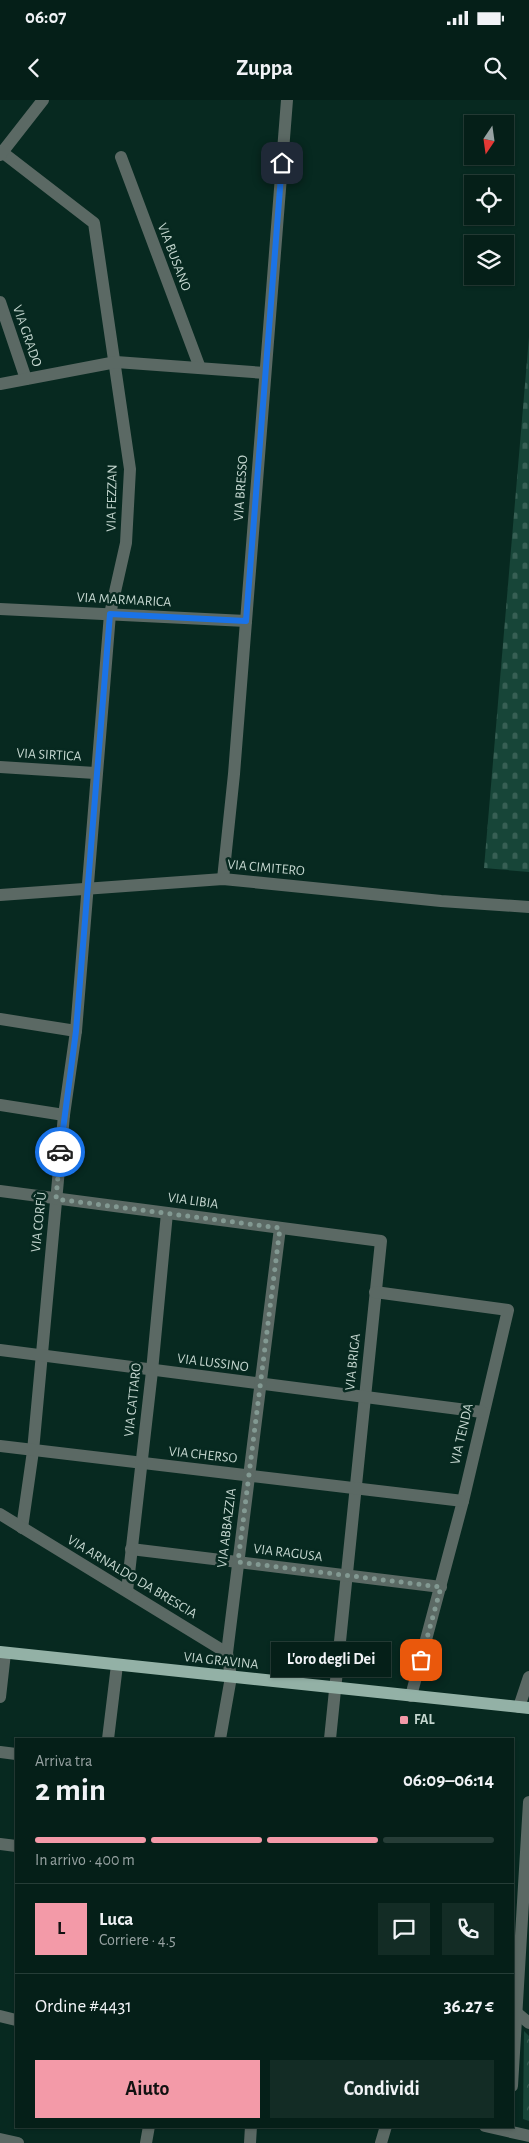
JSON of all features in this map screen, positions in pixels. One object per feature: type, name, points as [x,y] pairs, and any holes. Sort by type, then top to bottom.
[{"type":"main road","name":"VIA GRAVINA","points":[[2,1653],[524,1708]]},
{"type":"street","points":[[1,154],[43,100]]},
{"type":"street","name":"VIA BRESSO","points":[[223,879],[234,774],[287,100]]},
{"type":"street","name":"VIA FEZZAN","points":[[1,154],[94,223],[116,362],[130,469],[126,543],[110,614],[88,889]]},
{"type":"street","name":"VIA BUSANO","points":[[121,157],[200,368]]},
{"type":"street","name":"VIA GRADO","points":[[0,302],[26,379]]},
{"type":"street","points":[[0,384],[116,362],[265,373]]},
{"type":"street","name":"VIA MARMARICA","points":[[0,609],[246,621]]},
{"type":"street","name":"VIA SIRTICA","points":[[0,767],[96,772]]},
{"type":"street","name":"VIA CIMITERO","points":[[0,895],[223,879],[441,901],[529,907]]},
{"type":"street","name":"VIA CORFÙ","points":[[22,1528],[33,1451],[64,1115],[76,1031],[88,889]]},
{"type":"street","points":[[0,1020],[76,1031]]},
{"type":"street","points":[[0,1105],[64,1115]]},
{"type":"street","name":"VIA LIBIA","points":[[0,1191],[381,1241]]},
{"type":"street","name":"VIA CATTARO","points":[[126,1591],[142,1464],[167,1213]]},
{"type":"street","name":"VIA ABBAZZIA","points":[[227,1653],[280,1228]]},
{"type":"street","name":"VIA BRIGA","points":[[330,1738],[345,1575],[381,1241]]},
{"type":"street","name":"VIA TENDA","points":[[375,1292],[508,1310],[482,1412],[463,1501],[411,1696]]},
{"type":"street","name":"VIA LUSSINO","points":[[0,1350],[482,1412]]},
{"type":"street","name":"VIA CHERSO","points":[[0,1446],[463,1501]]},
{"type":"street","name":"VIA ARNALDO DA BRESCIA","points":[[0,1514],[227,1653]]},
{"type":"street","name":"VIA RAGUSA","points":[[132,1549],[441,1587]]},
{"type":"street","points":[[0,1697],[2,1653]]},
{"type":"street","points":[[220,1738],[231,1677],[227,1653]]},
{"type":"street","points":[[108,1738],[117,1665]]},
{"type":"street","points":[[524,1708],[529,1677]]},
{"type":"street","points":[[0,1752],[15,1754]]},
{"type":"street","points":[[514,2057],[526,1920],[529,1802]]},
{"type":"street","points":[[0,1844],[15,1846]]},
{"type":"street","points":[[517,2013],[529,2024]]},
{"type":"street","points":[[0,2016],[15,2020]]},
{"type":"street","points":[[146,2143],[149,2128]]},
{"type":"street","points":[[250,2143],[251,2128]]},
{"type":"street","points":[[381,2143],[385,2128]]},
{"type":"street","points":[[510,2129],[529,2136]]},
{"type":"street","points":[[0,2139],[18,2143]]},
{"type":"green space","points":[[529,337],[529,872],[484,868]]},
{"type":"green space","points":[[524,2031],[529,2036],[529,2121],[523,2119]]},
{"type":"way so far","points":[[60,1152],[56,1199],[280,1228],[238,1562],[441,1587],[421,1660]]},
{"type":"place","name":"L'oro degli Dei","points":[[421,1660]]},
{"type":"place","name":"FAL","points":[[404,1720]]},
{"type":"route","points":[[60,1152],[76,1031],[110,614],[246,621],[282,163]]}]
